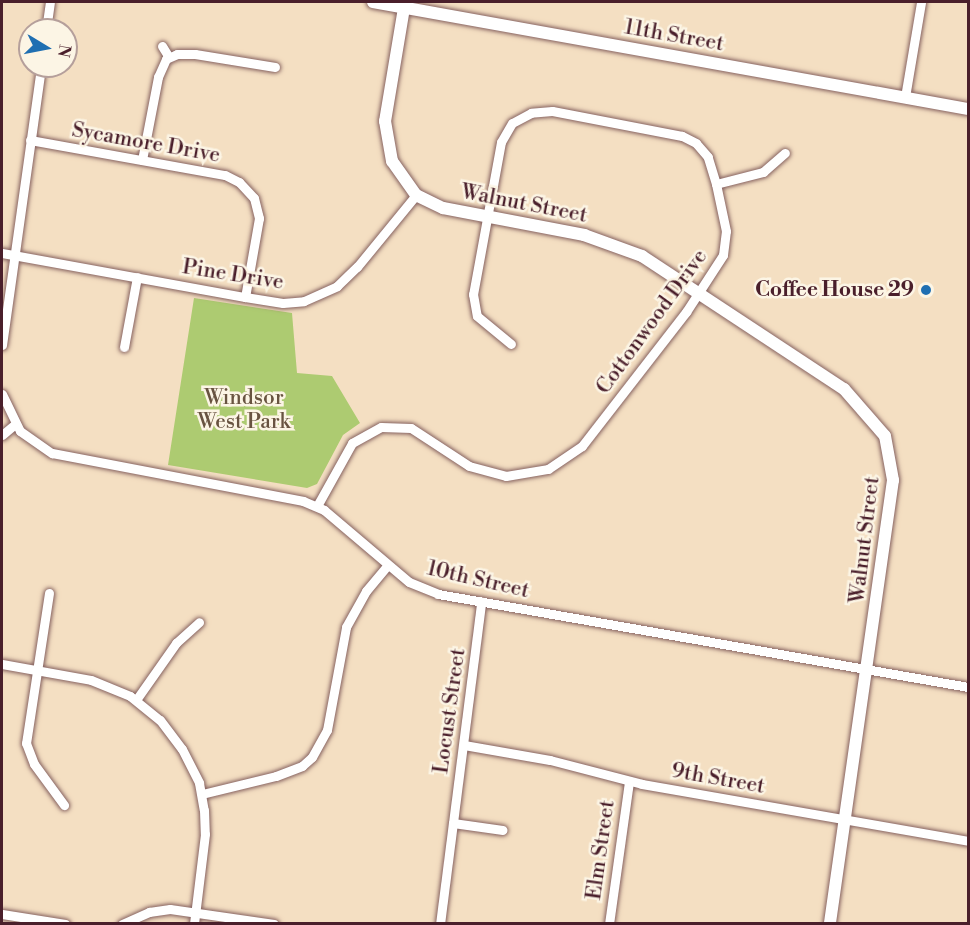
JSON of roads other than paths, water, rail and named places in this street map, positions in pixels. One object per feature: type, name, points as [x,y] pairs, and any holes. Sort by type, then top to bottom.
[{"type":"street","points":[[48,18],[50,2]]},
{"type":"street","name":"11th Street","points":[[373,2],[405,4],[969,109]]},
{"type":"street","points":[[905,97],[921,2]]},
{"type":"street","name":"Walnut Street","points":[[405,4],[386,112],[385,135],[396,168],[416,195],[443,208],[614,243],[642,256],[844,389],[885,436],[893,480],[868,670],[830,924]]},
{"type":"street","points":[[162,46],[170,57]]},
{"type":"street","points":[[170,57],[195,54],[275,67]]},
{"type":"street","points":[[142,160],[158,77],[170,57]]},
{"type":"street","points":[[2,345],[39,78]]},
{"type":"street","name":"Cottonwood Drive","points":[[317,506],[352,443],[381,427],[411,428],[460,462],[495,474],[522,475],[562,462],[589,439],[699,293],[726,247],[726,231],[708,157],[688,138],[542,111],[521,116],[506,131],[487,217],[473,305],[477,316],[511,344]]},
{"type":"street","name":"Sycamore Drive","points":[[30,140],[225,175],[249,191],[259,225],[245,297]]},
{"type":"street","points":[[716,184],[763,172],[785,153]]},
{"type":"street","name":"Pine Drive","points":[[2,253],[245,297],[283,303],[304,301],[337,286],[416,195]]},
{"type":"street","points":[[124,347],[137,278]]},
{"type":"street","name":"10th Street","points":[[2,394],[15,424],[36,444],[64,458],[290,498],[317,506],[388,565],[424,590],[481,602],[969,687]]},
{"type":"street","points":[[2,435],[15,424]]},
{"type":"street","points":[[202,794],[276,776],[302,766],[312,757],[327,730],[346,627],[366,591],[388,565]]},
{"type":"street","points":[[49,593],[26,743],[34,764],[64,805]]},
{"type":"street","name":"Locust Street","points":[[440,924],[481,602]]},
{"type":"street","points":[[136,700],[176,643],[199,622]]},
{"type":"street","points":[[2,664],[91,680],[136,700],[160,720],[182,749],[202,794],[206,834],[194,924]]},
{"type":"street","name":"9th Street","points":[[464,744],[549,760],[629,781],[969,841]]},
{"type":"street","name":"Elm Street","points":[[609,924],[629,781]]},
{"type":"street","points":[[453,824],[503,830]]},
{"type":"street","points":[[122,924],[157,910],[274,924]]},
{"type":"street","points":[[2,914],[65,924]]},
{"type":"place","name":"Coffee House 29","points":[[926,290]]},
{"type":"park label","name":"Windsor West Park","points":[[244,410]]}]
